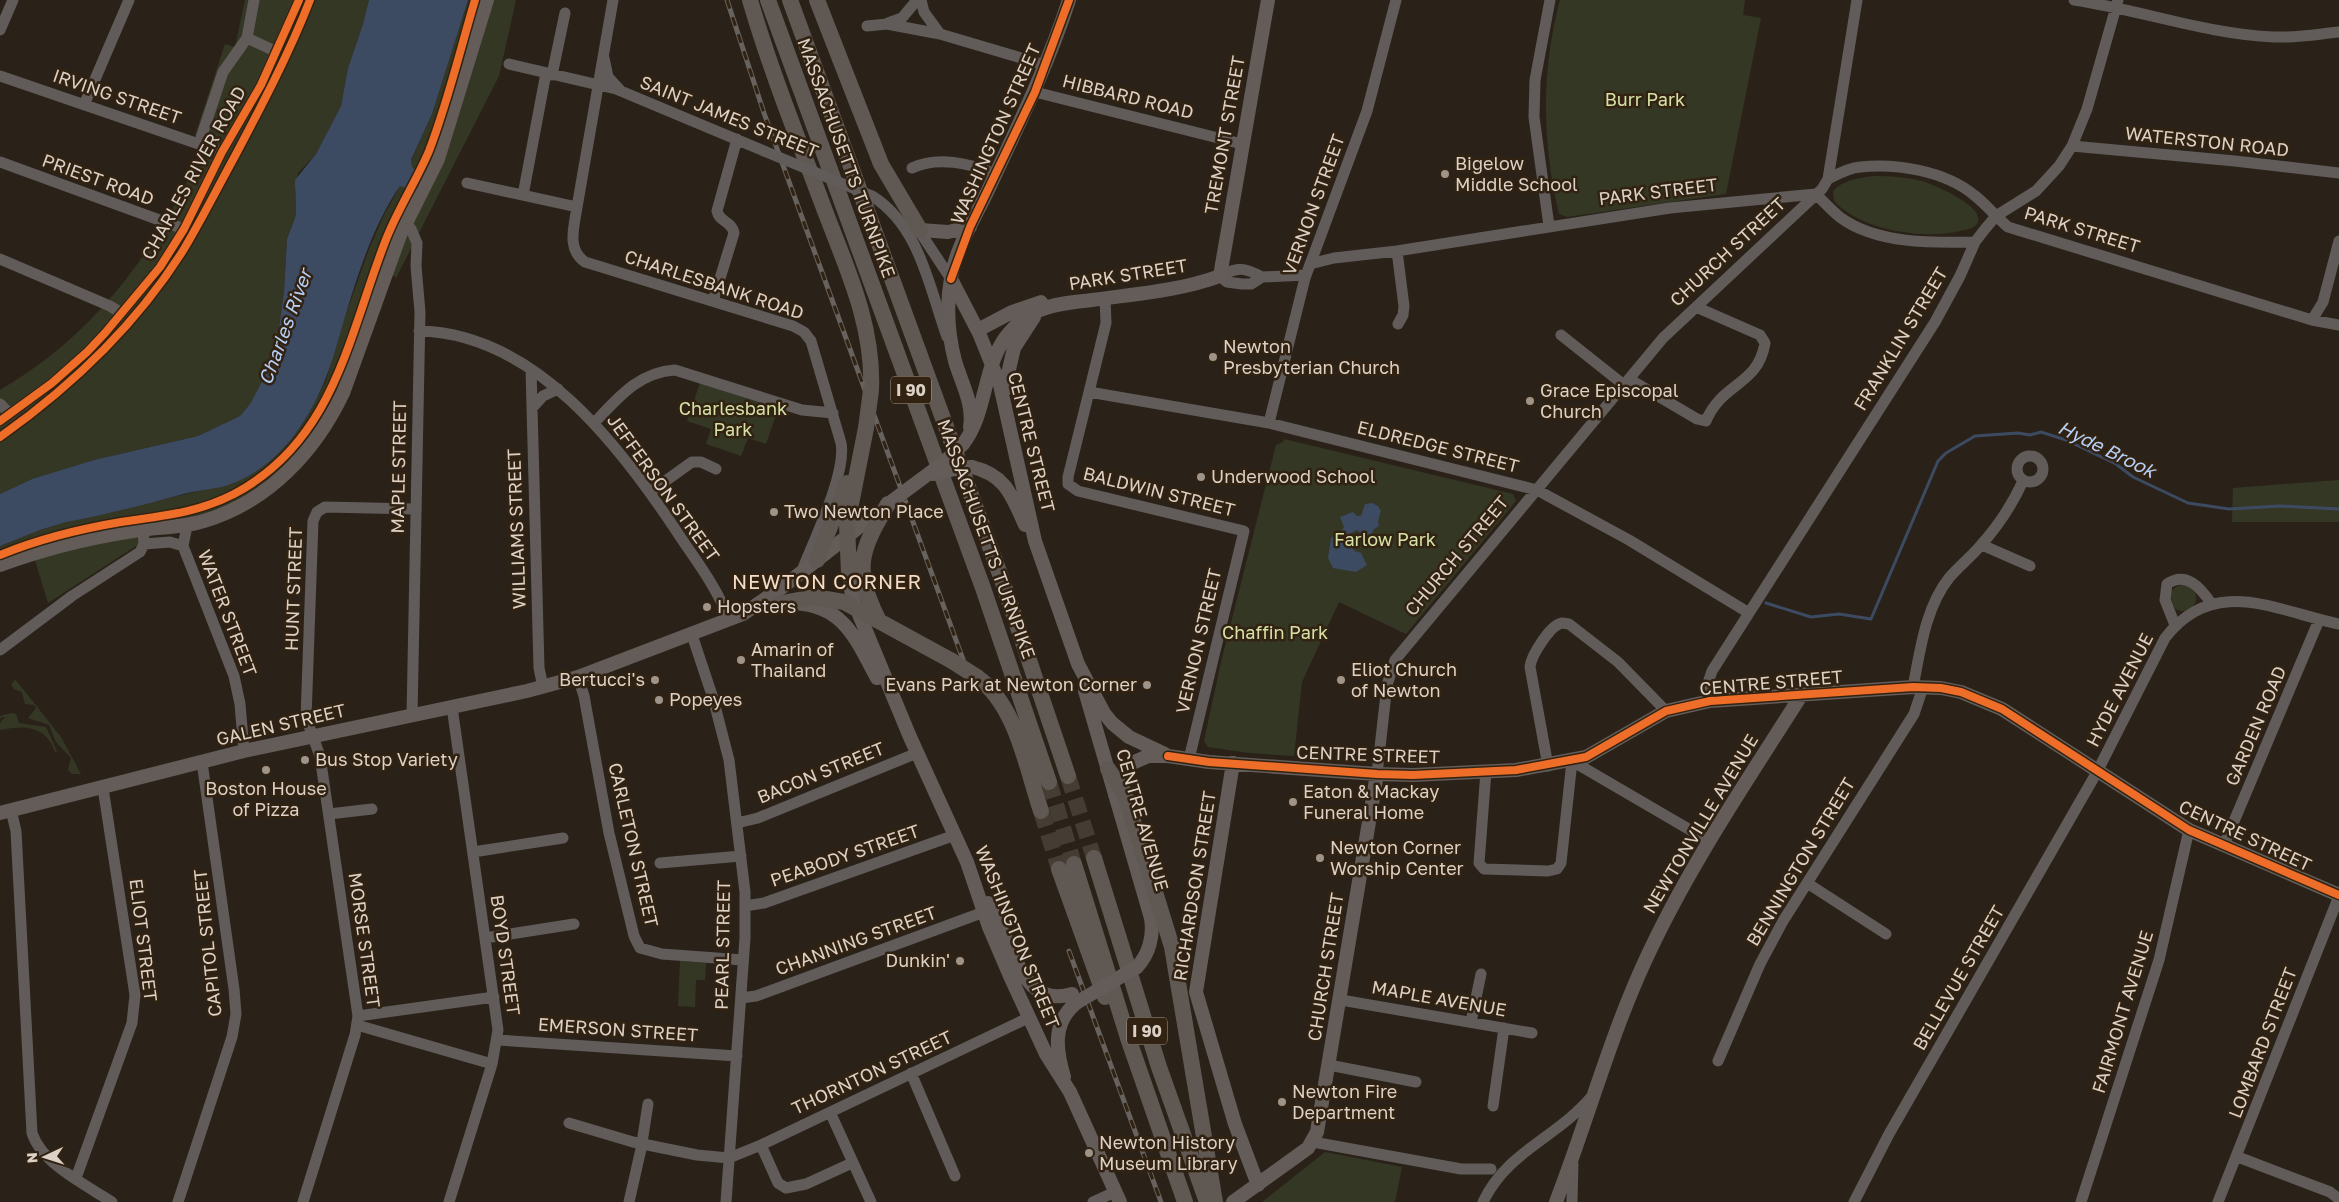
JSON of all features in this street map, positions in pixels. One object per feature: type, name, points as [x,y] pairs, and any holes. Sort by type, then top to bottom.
[{"type":"highway","points":[[750,0],[779,89],[861,310],[870,353],[871,390],[866,428],[850,505],[847,536],[849,574]]},
{"type":"highway","name":"MASSACHUSETTS TURNPIKE","points":[[768,0],[984,588],[1049,782]]},
{"type":"highway","name":"MASSACHUSETTS TURNPIKE","points":[[790,0],[1004,585],[1068,776]]},
{"type":"highway","points":[[817,0],[880,164],[920,230]]},
{"type":"highway","points":[[817,560],[861,451]]},
{"type":"highway","points":[[878,619],[864,586],[863,560],[870,536],[888,504]]},
{"type":"highway","points":[[777,604],[819,597],[838,600],[878,619],[977,677],[998,697],[1009,716],[1041,810]]},
{"type":"highway","points":[[1108,769],[1117,790],[1124,792],[1174,953],[1215,1202]]},
{"type":"highway","name":"I 90","points":[[1094,858],[1154,1050],[1207,1202]]},
{"type":"highway","name":"I 90","points":[[1066,866],[1185,1202]]},
{"type":"main road","points":[[0,565],[72,542],[142,530],[187,526],[229,511],[262,492],[291,469],[317,439],[332,417],[343,393],[405,223],[438,159],[487,0]]},
{"type":"main road","name":"WASHINGTON STREET","points":[[1069,0],[1035,92],[970,227],[951,279],[948,318],[956,362],[971,413],[969,429],[963,444],[926,476],[868,520],[852,544],[849,574],[856,607],[910,737],[967,862],[984,912],[1028,1018],[1051,1064],[1070,1092],[1118,1197]]},
{"type":"main road","name":"TREMONT STREET","points":[[1220,276],[1268,0]]},
{"type":"main road","points":[[920,230],[948,232],[970,227]]},
{"type":"main road","name":"PARK STREET","points":[[963,444],[976,423],[992,363],[999,347],[1011,329],[1025,318],[1041,309],[1072,302],[1176,288],[1220,276]]},
{"type":"main road","name":"CENTRE STREET","points":[[951,279],[978,330],[992,363],[1004,400],[1026,504],[1042,562],[1078,664],[1112,723],[1129,737],[1168,756]]},
{"type":"main road","points":[[978,330],[1033,304],[1052,301],[1072,302]]},
{"type":"main road","points":[[1004,400],[1006,377],[1012,352],[1022,333],[1041,309]]},
{"type":"main road","name":"CENTRE STREET","points":[[926,476],[954,468],[972,467],[994,476],[1007,488],[1042,562]]},
{"type":"main road","points":[[575,678],[744,614],[868,520]]},
{"type":"main road","name":"WASHINGTON STREET","points":[[744,614],[777,604],[797,603],[812,605],[832,613],[844,621],[910,737]]},
{"type":"main road","name":"CENTRE AVENUE","points":[[1078,664],[1108,769]]},
{"type":"main road","name":"GALEN STREET","points":[[6,812],[244,752],[543,687],[575,678]]},
{"type":"main road","name":"CENTRE STREET","points":[[1117,790],[1127,769],[1135,760],[1148,756],[1168,756],[1190,760],[1377,774],[1413,775],[1548,766],[1586,757],[1666,711],[1710,701],[1918,687],[1961,692],[2002,709],[2189,830],[2339,896]]},
{"type":"main road","name":"NEWTONVILLE AVENUE","points":[[1556,1202],[1573,1158],[1613,1037],[1645,960],[1672,906],[1709,841],[1802,694]]},
{"type":"main road","name":"RICHARDSON STREET","points":[[1233,763],[1196,992],[1235,1124],[1258,1185]]},
{"type":"main road","name":"CHURCH STREET","points":[[1313,1142],[1329,1065],[1377,774]]},
{"type":"main road","name":"CENTRE AVENUE","points":[[967,862],[1028,982],[1046,995],[1074,998],[1122,976],[1137,967],[1144,959],[1150,944],[1152,923],[1117,790]]},
{"type":"main road","points":[[1070,1092],[1061,1067],[1057,1037],[1061,1020],[1074,998]]},
{"type":"main road","points":[[1233,1202],[1304,1151],[1313,1142]]},
{"type":"street","points":[[0,30],[13,0]]},
{"type":"street","points":[[84,104],[129,0]]},
{"type":"street","name":"CHARLES RIVER ROAD","points":[[199,144],[223,72],[248,38],[254,0]]},
{"type":"street","name":"CHARLES RIVER ROAD","points":[[0,422],[52,383],[87,352],[160,267],[184,229],[222,152],[277,52],[299,0]]},
{"type":"street","name":"CHARLESBANK ROAD","points":[[613,0],[576,207],[573,247],[580,258],[592,264],[793,326],[807,334],[813,346],[842,447],[842,462],[801,572]]},
{"type":"street","points":[[867,26],[887,24],[902,18],[919,0],[924,12],[940,34]]},
{"type":"street","name":"VERNON STREET","points":[[1269,423],[1308,270],[1367,111],[1396,0]]},
{"type":"street","points":[[1549,226],[1534,117],[1536,80],[1550,0]]},
{"type":"street","name":"CHURCH STREET","points":[[1377,774],[1386,685],[1395,660],[1663,338],[1816,194],[1828,179],[1857,0]]},
{"type":"street","points":[[2074,0],[2118,3],[2163,19],[2249,35],[2275,37],[2339,32]]},
{"type":"street","name":"FRANKLIN STREET","points":[[1710,701],[1709,680],[1712,671],[1936,322],[1975,242],[1996,216],[2036,191],[2059,166],[2072,146],[2087,109],[2118,3]]},
{"type":"street","points":[[523,195],[549,74],[565,13]]},
{"type":"street","points":[[887,24],[940,34],[1045,65]]},
{"type":"street","points":[[248,38],[277,52]]},
{"type":"street","name":"CHARLESBANK ROAD","points":[[605,43],[604,60],[608,77],[623,92]]},
{"type":"street","name":"SAINT JAMES STREET","points":[[509,64],[623,92],[764,150],[897,208],[920,230],[951,279]]},
{"type":"street","name":"IRVING STREET","points":[[0,76],[222,152]]},
{"type":"street","name":"HIBBARD ROAD","points":[[1035,92],[1242,144]]},
{"type":"street","points":[[713,301],[734,233],[730,224],[721,218],[717,211],[737,139]]},
{"type":"street","name":"WATERSTON ROAD","points":[[2072,146],[2339,173]]},
{"type":"street","points":[[912,168],[923,162],[936,160],[984,169],[995,174]]},
{"type":"street","name":"PRIEST ROAD","points":[[0,162],[184,229]]},
{"type":"street","name":"PARK STREET","points":[[1828,179],[1843,171],[1860,167],[1908,169],[1933,174],[1954,182],[1974,194],[1996,216],[2013,229],[2312,320],[2339,325]]},
{"type":"street","points":[[467,183],[576,207]]},
{"type":"street","points":[[1816,194],[1842,218],[1874,232],[1901,240],[1927,243],[1975,242]]},
{"type":"street","name":"PARK STREET","points":[[1220,276],[1234,269],[1249,270],[1262,277],[1308,270],[1334,258],[1397,251],[1670,208],[1816,194]]},
{"type":"street","name":"SAINT JAMES STREET","points":[[872,196],[893,214],[918,250],[956,362]]},
{"type":"street","name":"MAPLE STREET","points":[[405,223],[413,233],[417,243],[416,266],[419,331],[412,716]]},
{"type":"street","points":[[1320,238],[1334,258]]},
{"type":"street","points":[[2312,320],[2323,302],[2339,241]]},
{"type":"street","points":[[1397,251],[1404,306],[1403,315],[1398,324]]},
{"type":"street","points":[[0,259],[110,306],[121,313]]},
{"type":"street","points":[[1089,392],[1106,323],[1105,298]]},
{"type":"street","points":[[1561,335],[1626,382],[1697,419],[1706,421],[1719,399],[1751,376],[1764,353],[1765,343],[1760,335],[1696,307]]},
{"type":"street","name":"JEFFERSON STREET","points":[[419,331],[443,333],[486,346],[531,369],[558,389],[595,422],[650,492],[719,595],[729,620]]},
{"type":"street","name":"WILLIAMS STREET","points":[[531,369],[539,668],[543,687]]},
{"type":"street","points":[[595,422],[623,393],[639,381],[657,372],[675,370],[802,410],[832,413]]},
{"type":"street","points":[[532,408],[543,396],[558,389]]},
{"type":"street","name":"ELDREDGE STREET","points":[[1089,392],[1269,423],[1537,490],[1629,540],[1750,613]]},
{"type":"street","name":"BALDWIN STREET","points":[[1089,392],[1068,477],[1070,487],[1244,531]]},
{"type":"street","points":[[0,404],[10,414]]},
{"type":"street","points":[[650,492],[692,462],[701,462],[716,469]]},
{"type":"street","name":"BENNINGTON STREET","points":[[1718,1060],[1760,964],[1806,883],[1914,714],[1925,633],[1936,599],[1948,579],[1982,545],[2007,512],[2023,481]]},
{"type":"street","name":"HUNT STREET","points":[[314,736],[306,718],[313,520],[317,512],[325,507],[416,509]]},
{"type":"street","points":[[144,544],[170,542],[183,546],[187,526]]},
{"type":"street","points":[[0,650],[72,596],[140,552],[144,544],[142,530]]},
{"type":"street","name":"VERNON STREET","points":[[1190,760],[1244,531]]},
{"type":"street","points":[[1982,545],[2030,566]]},
{"type":"street","name":"WATER STREET","points":[[183,546],[234,676],[240,704],[244,752]]},
{"type":"street","name":"HYDE AVENUE","points":[[2175,625],[2165,600],[2167,584],[2174,580],[2186,579],[2202,590],[2211,603]]},
{"type":"street","name":"HYDE AVENUE","points":[[2097,772],[2165,638],[2175,625],[2211,603],[2225,601],[2268,605],[2339,624]]},
{"type":"street","name":"GARDEN ROAD","points":[[2224,845],[2319,620]]},
{"type":"street","points":[[1548,766],[1530,667],[1534,651],[1555,626],[1562,623],[1570,624],[1618,662],[1666,711]]},
{"type":"street","name":"PEARL STREET","points":[[692,635],[726,744],[741,856],[745,906],[726,1202]]},
{"type":"street","name":"CARLETON STREET","points":[[575,678],[584,696],[609,833],[634,936],[640,948],[662,954],[743,960]]},
{"type":"street","name":"BOYD STREET","points":[[449,1202],[498,1040],[494,997],[452,707]]},
{"type":"street","name":"MORSE STREET","points":[[303,1202],[357,1020],[329,814],[320,756],[314,736]]},
{"type":"street","name":"BACON STREET","points":[[737,823],[758,818],[917,753]]},
{"type":"street","points":[[1486,771],[1480,867],[1548,871],[1556,869],[1561,863],[1572,761],[1709,841]]},
{"type":"street","name":"CAPITOL STREET","points":[[178,1202],[232,1037],[236,1014],[202,762]]},
{"type":"street","name":"BELLEVUE STREET","points":[[1854,1202],[1889,1134],[2097,772]]},
{"type":"street","name":"ELIOT STREET","points":[[76,1178],[132,1023],[135,1009],[135,995],[103,788]]},
{"type":"street","points":[[329,814],[372,808]]},
{"type":"street","points":[[6,812],[16,831],[31,1128],[42,1152],[112,1202]]},
{"type":"street","name":"FAIRMONT AVENUE","points":[[2081,1202],[2159,960],[2189,830]]},
{"type":"street","name":"PEABODY STREET","points":[[745,906],[764,903],[955,835]]},
{"type":"street","points":[[473,852],[563,838]]},
{"type":"street","points":[[660,863],[741,856]]},
{"type":"street","points":[[1806,883],[1886,934]]},
{"type":"street","name":"LOMBARD STREET","points":[[2218,1202],[2238,1156],[2339,896]]},
{"type":"street","name":"CHANNING STREET","points":[[740,998],[756,996],[984,912]]},
{"type":"street","points":[[485,938],[574,924]]},
{"type":"street","points":[[1471,1022],[1481,974]]},
{"type":"street","points":[[357,1020],[494,997]]},
{"type":"street","name":"MAPLE AVENUE","points":[[1340,1000],[1532,1033]]},
{"type":"street","name":"THORNTON STREET","points":[[729,1158],[761,1146],[1028,1018]]},
{"type":"street","points":[[357,1020],[492,1064]]},
{"type":"street","points":[[1493,1106],[1504,1028]]},
{"type":"street","name":"EMERSON STREET","points":[[498,1040],[736,1056]]},
{"type":"street","points":[[1329,1065],[1416,1082]]},
{"type":"street","points":[[911,1073],[955,1176]]},
{"type":"street","points":[[1483,1202],[1496,1170],[1569,1120],[1593,1095]]},
{"type":"street","points":[[629,1202],[642,1144],[648,1104]]},
{"type":"street","points":[[830,1112],[871,1202]]},
{"type":"street","points":[[569,1123],[642,1144],[697,1155],[729,1158]]},
{"type":"street","points":[[1313,1142],[1461,1169],[1496,1170]]},
{"type":"street","points":[[761,1146],[778,1183],[786,1188],[806,1184],[852,1163]]},
{"type":"street","points":[[2238,1156],[2336,1195]]},
{"type":"street","points":[[1572,1202],[1573,1158]]},
{"type":"street","points":[[1093,1202],[1118,1197]]},
{"type":"green space","points":[[245,0],[369,0],[348,68],[341,106],[316,154],[298,173],[295,192],[296,215],[287,239],[284,292],[278,335],[266,374],[250,404],[240,416],[198,436],[94,460],[32,479],[0,494],[0,390],[36,366],[69,340],[98,312],[124,282],[148,249],[169,215],[208,140],[195,135],[225,44],[235,47]]},
{"type":"green space","points":[[468,0],[516,0],[499,76],[396,278],[387,269],[317,439],[229,511],[176,520],[48,603],[34,557],[0,568],[0,546],[66,522],[229,484],[258,468],[282,449],[304,422],[326,381],[343,322],[369,249],[383,217],[400,186],[407,189],[412,167],[411,161],[432,114]]},
{"type":"green space","name":"Burr Park","points":[[1560,0],[1745,0],[1743,15],[1761,18],[1726,194],[1567,217],[1559,214],[1549,161],[1546,107],[1549,53]]},
{"type":"green space","points":[[1873,176],[1922,181],[1937,187],[1968,204],[1978,217],[1977,224],[1969,229],[1945,233],[1911,233],[1876,226],[1859,219],[1845,211],[1834,201],[1833,191],[1837,187],[1852,180]]},
{"type":"green space","name":"Charlesbank Park","points":[[700,383],[778,409],[766,444],[748,438],[741,456],[706,444],[711,429],[687,421]]},
{"type":"green space","name":"Farlow Park","points":[[1284,439],[1513,494],[1516,501],[1406,634],[1339,602],[1302,682],[1294,756],[1249,753],[1208,747],[1204,741],[1221,662],[1276,445],[1283,442]]},
{"type":"green space","points":[[2339,480],[2339,522],[2232,522],[2233,488]]},
{"type":"green space","points":[[2183,585],[2192,589],[2196,598],[2192,607],[2183,611],[2174,607],[2170,598],[2174,589]]},
{"type":"green space","points":[[15,679],[61,737],[81,774],[72,774],[68,770],[71,758],[56,742],[49,725],[28,718],[36,708],[34,705],[25,704],[22,692],[14,689],[11,685]]},
{"type":"green space","points":[[11,713],[16,714],[19,723],[46,727],[57,751],[55,752],[46,736],[33,729],[0,730],[0,723],[5,717],[0,718],[0,716]]},
{"type":"green space","points":[[680,961],[706,963],[705,980],[696,980],[695,1007],[678,1006]]},
{"type":"green space","points":[[1325,1152],[1402,1167],[1395,1202],[1262,1202]]},
{"type":"water","name":"Charles River","points":[[369,0],[468,0],[432,114],[411,160],[412,167],[417,172],[408,189],[400,186],[379,224],[354,287],[328,372],[320,392],[297,431],[267,463],[249,476],[228,485],[186,493],[123,510],[66,522],[0,546],[0,494],[32,479],[94,460],[198,436],[240,416],[250,404],[266,374],[278,335],[284,292],[287,239],[296,215],[295,180],[316,154],[341,106],[348,68]]},
{"type":"water","points":[[1372,503],[1378,506],[1381,511],[1378,521],[1379,526],[1373,530],[1370,541],[1357,530],[1351,533],[1346,541],[1355,551],[1361,553],[1367,565],[1356,572],[1333,568],[1328,558],[1331,538],[1341,532],[1344,527],[1340,517],[1353,512],[1357,516],[1361,516],[1365,504]]},
{"type":"waterway","name":"Hyde Brook","points":[[1766,603],[1811,617],[1839,614],[1871,619],[1938,461],[1946,453],[1975,436],[2018,433],[2030,435],[2041,432],[2066,440],[2116,464],[2133,477],[2188,503],[2229,509],[2280,506],[2339,509]]},
{"type":"tunnel","points":[[1068,776],[1094,858]]},
{"type":"tunnel","points":[[1049,782],[1074,864]]},
{"type":"tunnel","points":[[1041,811],[1059,869]]},
{"type":"railway","points":[[727,0],[764,113],[972,684]]},
{"type":"railway","points":[[1069,951],[1161,1202]]},
{"type":"cycle path","points":[[0,421],[52,383],[87,352],[160,267],[184,229],[222,152],[261,85],[299,0]]},
{"type":"cycle path","points":[[0,437],[53,397],[101,352],[146,303],[166,277],[197,226],[255,118],[284,60],[310,0]]},
{"type":"cycle path","points":[[0,555],[44,539],[75,531],[179,513],[207,506],[234,494],[268,472],[295,446],[316,416],[333,384],[385,242],[429,151],[448,95],[475,0]]},
{"type":"cycle path","points":[[951,279],[970,227],[1035,92],[1069,0]]},
{"type":"cycle path","points":[[1168,756],[1209,762],[1377,774],[1413,775],[1516,770],[1586,757],[1666,711],[1710,701],[1913,687],[1941,688],[1961,692],[2002,709],[2189,830],[2339,895]]},
{"type":"place","name":"Bigelow Middle School","points":[[1445,174]]},
{"type":"place","name":"Newton Presbyterian Church","points":[[1213,357]]},
{"type":"place","name":"Grace Episcopal Church","points":[[1530,401]]},
{"type":"place","name":"Underwood School","points":[[1201,477]]},
{"type":"place","name":"Two Newton Place","points":[[774,512]]},
{"type":"place","name":"Hopsters","points":[[707,607]]},
{"type":"place","name":"Amarin of Thailand","points":[[741,660]]},
{"type":"place","name":"Bertucci's","points":[[655,680]]},
{"type":"place","name":"Eliot Church of Newton","points":[[1341,680]]},
{"type":"place","name":"Evans Park at Newton Corner","points":[[1147,685]]},
{"type":"place","name":"Popeyes","points":[[659,700]]},
{"type":"place","name":"Bus Stop Variety","points":[[305,760]]},
{"type":"place","name":"Boston House of Pizza","points":[[266,770]]},
{"type":"place","name":"Eaton & Mackay Funeral Home","points":[[1293,802]]},
{"type":"place","name":"Newton Corner Worship Center","points":[[1320,858]]},
{"type":"place","name":"Dunkin'","points":[[960,961]]},
{"type":"place","name":"Newton Fire Department","points":[[1282,1102]]},
{"type":"place","name":"Newton History Museum Library","points":[[1089,1153]]},
{"type":"district","name":"NEWTON CORNER","points":[[827,582]]},
{"type":"park label","name":"Chaffin Park","points":[[1275,633]]}]
